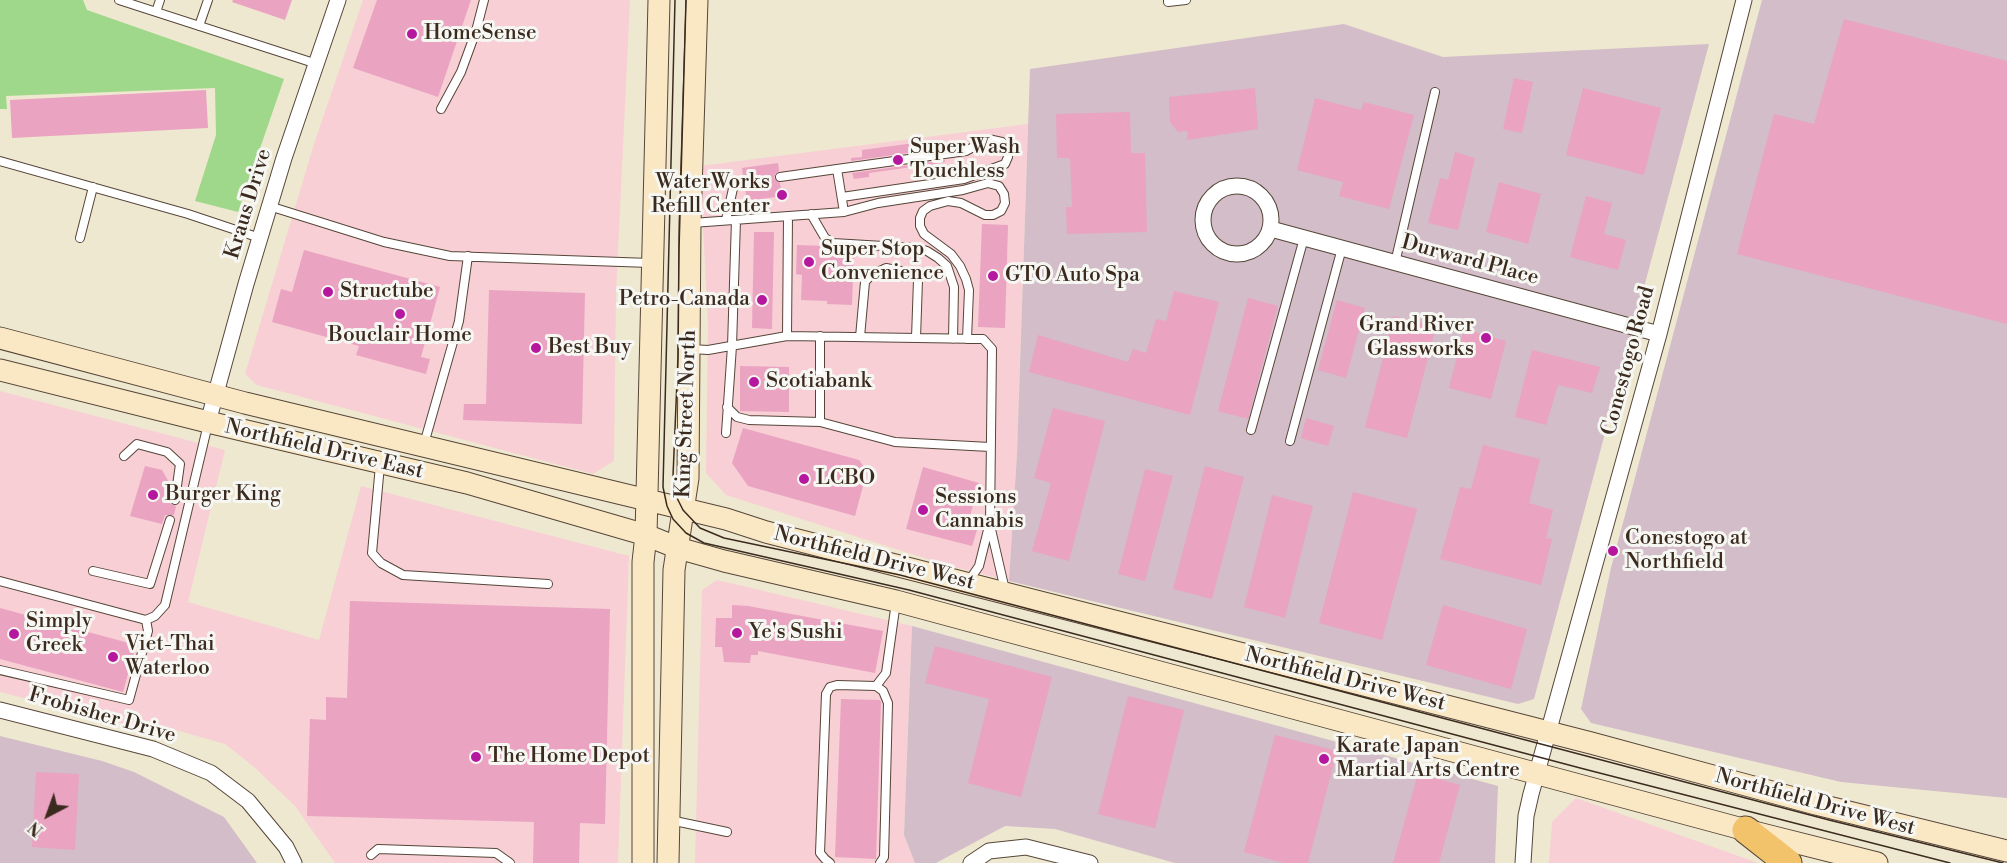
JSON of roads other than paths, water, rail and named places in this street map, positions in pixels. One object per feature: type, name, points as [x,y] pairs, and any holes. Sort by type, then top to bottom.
[{"type":"highway","points":[[1746,830],[1788,863]]},
{"type":"main road","name":"King Street North","points":[[643,863],[643,562],[646,535],[659,0]]},
{"type":"main road","name":"King Street North","points":[[668,863],[674,570],[688,478],[690,223],[697,0]]},
{"type":"main road","name":"Northfield Drive East","points":[[0,338],[215,395],[683,510]]},
{"type":"main road","name":"Northfield Drive East","points":[[0,370],[380,464],[467,483],[646,535],[678,548]]},
{"type":"main road","name":"Northfield Drive West","points":[[683,510],[726,519],[766,532],[1548,732],[1805,801],[2007,851]]},
{"type":"main road","name":"Northfield Drive West","points":[[678,548],[896,601],[1746,830],[1877,863]]},
{"type":"street","name":"Kraus Drive","points":[[208,422],[269,206],[338,0]]},
{"type":"street","name":"Conestogo Road","points":[[1523,863],[1526,816],[1659,334],[1744,0]]},
{"type":"street","points":[[1235,186],[1248,188],[1259,194],[1267,204],[1271,216],[1270,229],[1265,240],[1256,249],[1245,254],[1232,255],[1220,250],[1210,242],[1204,231],[1202,219],[1205,206],[1223,189],[1235,186]]},
{"type":"street","name":"Durward Place","points":[[1270,229],[1659,334]]},
{"type":"street","name":"Frobisher Drive","points":[[0,710],[153,748],[211,773],[248,801],[286,847],[294,863]]},
{"type":"street","points":[[971,863],[989,851],[1026,847],[1090,863]]},
{"type":"lane","points":[[119,0],[316,64]]},
{"type":"lane","points":[[156,12],[160,0]]},
{"type":"lane","points":[[199,26],[208,0]]},
{"type":"lane","points":[[441,109],[461,72],[476,31],[484,0]]},
{"type":"lane","points":[[1168,0],[1168,2],[1186,0]]},
{"type":"lane","points":[[1395,262],[1435,92]]},
{"type":"lane","points":[[780,177],[966,151],[988,139],[1002,142],[1007,149],[1008,157],[1005,164],[964,179],[842,197]]},
{"type":"lane","points":[[0,161],[188,214],[260,238]]},
{"type":"lane","points":[[837,169],[844,212]]},
{"type":"lane","points":[[726,220],[734,184],[744,182]]},
{"type":"lane","points":[[690,223],[844,212],[878,203],[963,190],[988,183],[999,186],[1004,194],[1005,203],[1001,211],[993,215],[985,215],[961,203],[948,201],[930,206],[923,211],[920,218],[920,226],[924,234],[951,254],[966,279],[969,290],[968,339]]},
{"type":"lane","points":[[80,238],[93,187]]},
{"type":"lane","points":[[269,206],[384,242],[450,256],[652,263]]},
{"type":"lane","points":[[811,214],[825,238],[833,243],[917,248],[938,258],[946,266],[954,287],[953,339]]},
{"type":"lane","points":[[787,336],[788,216]]},
{"type":"lane","points":[[726,434],[732,346],[736,220]]},
{"type":"lane","points":[[1251,430],[1304,238]]},
{"type":"lane","points":[[1290,441],[1342,248]]},
{"type":"lane","points":[[424,445],[459,321],[468,256]]},
{"type":"lane","points":[[860,337],[865,282],[871,275],[886,268],[916,274],[918,280],[916,338]]},
{"type":"lane","points":[[690,349],[708,350],[787,336],[983,339],[992,349],[990,525],[1006,593]]},
{"type":"lane","points":[[820,336],[820,422]]},
{"type":"lane","points":[[727,407],[737,417],[749,420],[820,422],[895,442],[990,447]]},
{"type":"lane","points":[[0,581],[146,620],[155,616],[165,605],[208,422]]},
{"type":"lane","points":[[124,456],[137,444],[167,452],[180,464],[175,500]]},
{"type":"lane","points":[[380,464],[372,553],[381,563],[403,575],[548,584]]},
{"type":"lane","points":[[93,571],[150,584],[170,520]]},
{"type":"lane","points":[[968,583],[979,566],[990,525]]},
{"type":"lane","points":[[876,686],[886,673],[896,601]]},
{"type":"lane","points":[[0,670],[129,700],[148,631],[146,620]]},
{"type":"lane","points":[[830,863],[820,853],[826,694],[830,687],[837,685],[876,686],[883,692],[888,703],[884,857],[880,863]]},
{"type":"lane","points":[[669,820],[727,832]]},
{"type":"lane","points":[[371,855],[378,849],[496,853],[510,863]]},
{"type":"tram line","points":[[675,0],[663,487],[667,506],[673,519],[686,533],[704,543],[909,590],[1584,769],[1950,863]]},
{"type":"tram line","points":[[686,0],[673,476],[677,498],[683,510],[700,528],[724,538],[900,575],[1829,820],[2003,863]]},
{"type":"place","name":"HomeSense","points":[[412,34]]},
{"type":"place","name":"Super Wash Touchless","points":[[898,160]]},
{"type":"place","name":"WaterWorks Refill Center","points":[[782,195]]},
{"type":"place","name":"Super Stop Convenience","points":[[809,262]]},
{"type":"place","name":"GTO Auto Spa","points":[[993,276]]},
{"type":"place","name":"Structube","points":[[328,292]]},
{"type":"place","name":"Petro-Canada","points":[[762,300]]},
{"type":"place","name":"Bouclair Home","points":[[400,314]]},
{"type":"place","name":"Grand River Glassworks","points":[[1486,338]]},
{"type":"place","name":"Best Buy","points":[[536,348]]},
{"type":"place","name":"Scotiabank","points":[[754,382]]},
{"type":"place","name":"LCBO","points":[[804,479]]},
{"type":"place","name":"Burger King","points":[[153,495]]},
{"type":"place","name":"Sessions Cannabis","points":[[923,510]]},
{"type":"place","name":"Conestogo at Northfield","points":[[1613,551]]},
{"type":"place","name":"Ye's Sushi","points":[[737,633]]},
{"type":"place","name":"Simply Greek","points":[[14,634]]},
{"type":"place","name":"Viet-Thai Waterloo","points":[[113,657]]},
{"type":"place","name":"The Home Depot","points":[[476,757]]},
{"type":"place","name":"Karate Japan Martial Arts Centre","points":[[1324,759]]}]
